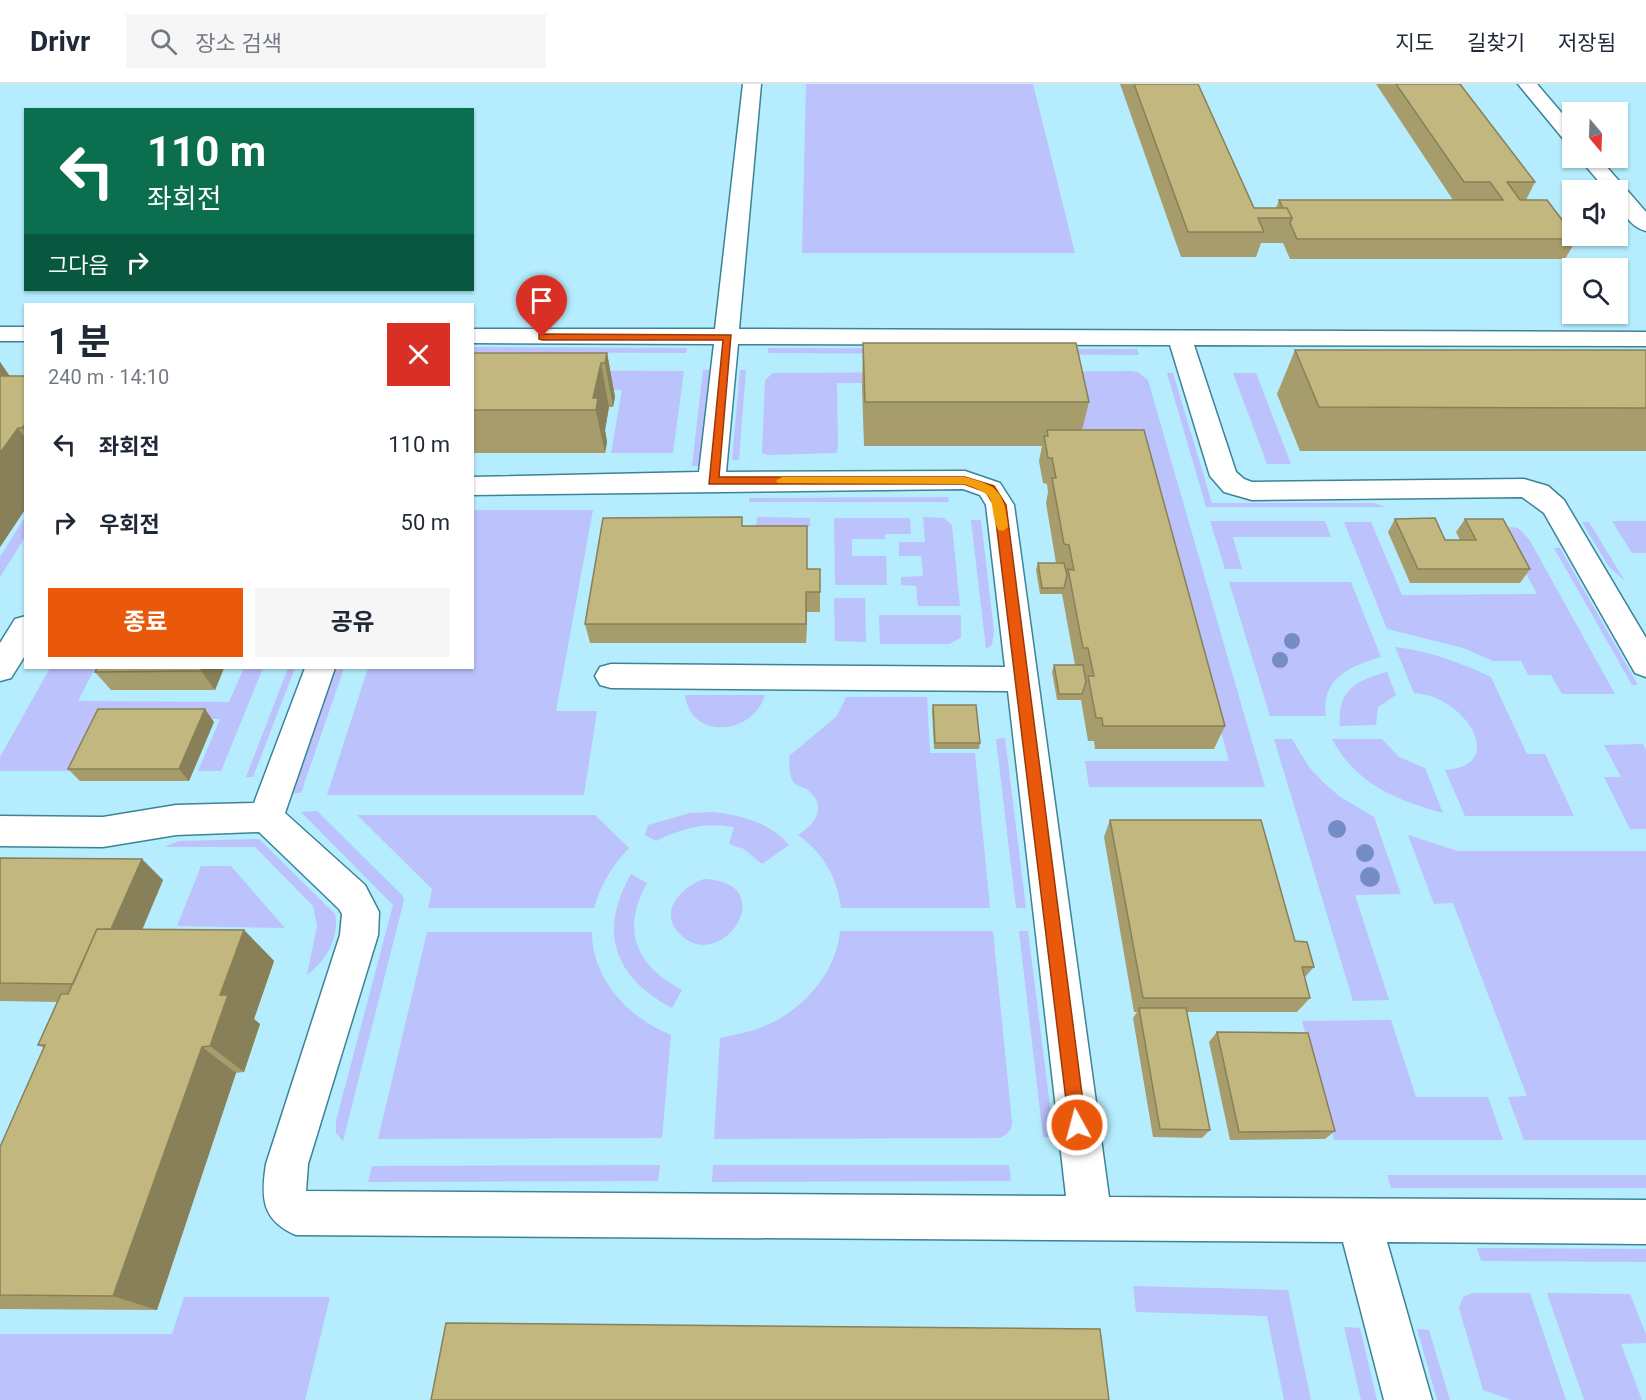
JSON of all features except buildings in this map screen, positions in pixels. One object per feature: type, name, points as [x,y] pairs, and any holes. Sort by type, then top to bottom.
[{"type":"street","points":[[712,481],[752,84]]},
{"type":"street","points":[[1527,84],[1562,125]]},
{"type":"street","points":[[1598,168],[1646,225]]},
{"type":"street","points":[[0,334],[24,334]]},
{"type":"street","points":[[474,336],[1646,339]]},
{"type":"street","points":[[1180,338],[1224,476],[1234,486],[1252,491],[1524,488],[1538,493],[1554,507],[1646,665]]},
{"type":"street","points":[[474,486],[712,481],[965,480],[990,489],[1000,505],[1020,679],[1090,1219]]},
{"type":"street","points":[[0,669],[14,635]]},
{"type":"street","points":[[266,817],[320,669]]},
{"type":"street","points":[[610,676],[1020,679]]},
{"type":"street","points":[[0,831],[103,832],[176,820],[266,817],[352,897],[361,912],[359,935],[287,1164],[283,1196],[296,1213],[1360,1222],[1646,1222]]},
{"type":"street","points":[[1360,1222],[1408,1400]]},
{"type":"shaded area","points":[[806,84],[1033,84],[1075,253],[802,253]]},
{"type":"shaded area","points":[[474,347],[687,348],[686,353],[474,352]]},
{"type":"shaded area","points":[[768,348],[1137,349],[1139,355],[768,353]]},
{"type":"shaded area","points":[[474,370],[684,371],[673,453],[611,453],[622,390],[474,389]]},
{"type":"shaded area","points":[[703,370],[710,370],[699,466],[692,466]]},
{"type":"shaded area","points":[[740,370],[746,370],[739,460],[732,460]]},
{"type":"shaded area","points":[[1138,372],[1148,380],[1265,787],[1089,787],[1085,761],[1229,761],[1144,444],[1086,444],[1073,383],[837,383],[838,447],[836,453],[768,455],[762,453],[765,380],[773,373]]},
{"type":"shaded area","points":[[1167,373],[1173,373],[1212,503],[1374,503],[1386,507],[1206,507]]},
{"type":"shaded area","points":[[1233,373],[1256,373],[1291,464],[1267,464]]},
{"type":"shaded area","points":[[948,497],[949,502],[749,502],[749,498]]},
{"type":"shaded area","points":[[474,510],[593,510],[556,711],[597,711],[584,795],[327,795],[368,669],[474,669]]},
{"type":"shaded area","points":[[757,517],[810,518],[810,527],[756,527]]},
{"type":"shaded area","points":[[923,517],[944,518],[952,525],[960,606],[918,606],[916,586],[901,585],[901,577],[923,576],[921,556],[899,556],[899,542],[925,542]]},
{"type":"shaded area","points":[[834,518],[910,518],[911,534],[885,534],[885,539],[852,539],[852,556],[886,556],[887,585],[835,585]]},
{"type":"shaded area","points":[[24,519],[24,539],[0,577],[0,557]]},
{"type":"shaded area","points":[[971,520],[981,520],[994,631],[992,645],[986,649]]},
{"type":"shaded area","points":[[1210,521],[1325,521],[1331,537],[1233,537],[1242,569],[1225,569]]},
{"type":"shaded area","points":[[1612,521],[1646,521],[1646,553],[1632,553]]},
{"type":"shaded area","points":[[1344,522],[1371,522],[1402,595],[1537,594],[1501,526],[1518,528],[1529,539],[1615,694],[1562,694],[1551,675],[1528,675],[1521,661],[1493,661],[1463,648],[1387,629]]},
{"type":"shaded area","points":[[1582,522],[1589,522],[1625,581],[1609,567]]},
{"type":"shaded area","points":[[1554,548],[1560,548],[1638,685],[1632,685]]},
{"type":"shaded area","points":[[1229,582],[1351,582],[1381,657],[1349,670],[1333,683],[1328,692],[1326,716],[1270,716]]},
{"type":"shaded area","points":[[834,598],[865,598],[866,642],[835,641]]},
{"type":"shaded area","points":[[879,615],[961,615],[961,638],[949,644],[880,644]]},
{"type":"shaded area","points":[[1395,647],[1444,658],[1491,677],[1527,754],[1545,754],[1574,816],[1465,816],[1445,770],[1464,766],[1474,757],[1477,745],[1473,731],[1464,718],[1450,706],[1433,697],[1414,693]]},
{"type":"shaded area","points":[[49,669],[94,669],[78,701],[229,702],[244,669],[263,669],[221,771],[198,771],[220,719],[108,718],[81,771],[0,771],[0,757]]},
{"type":"shaded area","points":[[288,669],[295,669],[253,777],[246,777]]},
{"type":"shaded area","points":[[336,669],[344,669],[301,793],[293,793]]},
{"type":"shaded area","points":[[1387,672],[1396,695],[1378,707],[1376,725],[1340,726],[1342,704],[1350,689],[1366,679]]},
{"type":"shaded area","points":[[685,695],[765,695],[758,708],[748,718],[736,725],[723,727],[710,726],[698,720],[690,710]]},
{"type":"shaded area","points":[[846,697],[927,697],[930,753],[975,753],[990,908],[841,908],[836,886],[828,867],[815,850],[798,835],[813,822],[818,805],[809,791],[793,781],[790,774],[789,756],[837,716]]},
{"type":"shaded area","points":[[1005,738],[1026,908],[1016,908],[996,739]]},
{"type":"shaded area","points":[[1274,739],[1292,739],[1309,767],[1324,783],[1339,796],[1374,817],[1401,894],[1355,895],[1389,1000],[1353,1001]]},
{"type":"shaded area","points":[[1332,739],[1382,739],[1399,757],[1425,768],[1443,813],[1394,796],[1365,779],[1342,755]]},
{"type":"shaded area","points":[[1643,744],[1646,750],[1646,829],[1630,829],[1604,777],[1621,777],[1604,745]]},
{"type":"shaded area","points":[[317,811],[402,895],[404,900],[343,1141],[336,1133],[336,1121],[393,905],[301,812]]},
{"type":"shaded area","points":[[714,812],[755,821],[773,831],[789,845],[762,864],[744,849],[729,844],[734,827],[714,825],[694,827],[656,841],[645,835],[648,825],[690,813]]},
{"type":"shaded area","points":[[357,815],[595,815],[629,848],[608,876],[594,908],[428,908],[432,889]]},
{"type":"shaded area","points":[[1408,835],[1458,851],[1646,851],[1646,1140],[1524,1140],[1508,1097],[1527,1096],[1453,903],[1434,904]]},
{"type":"shaded area","points":[[259,839],[335,914],[335,931],[330,948],[326,956],[307,975],[317,926],[313,906],[255,847],[164,847],[179,841]]},
{"type":"shaded area","points":[[201,866],[231,866],[285,928],[177,926]]},
{"type":"shaded area","points":[[631,874],[647,883],[635,916],[634,931],[637,945],[643,958],[653,969],[682,990],[672,1008],[652,996],[636,982],[617,951],[614,934],[615,915]]},
{"type":"shaded area","points":[[704,879],[728,884],[740,895],[742,909],[737,923],[727,936],[712,944],[696,944],[680,934],[671,917],[675,901],[681,894]]},
{"type":"shaded area","points":[[840,931],[993,931],[1012,1122],[1007,1134],[1000,1138],[714,1139],[720,1038],[772,1023],[800,1004],[823,978],[837,948]]},
{"type":"shaded area","points":[[1019,931],[1028,931],[1054,1138],[1043,1137]]},
{"type":"shaded area","points":[[427,932],[592,932],[598,966],[616,995],[641,1018],[671,1035],[662,1138],[378,1139]]},
{"type":"shaded area","points":[[1391,1020],[1416,1097],[1488,1097],[1503,1140],[1334,1140],[1302,1021]]},
{"type":"shaded area","points":[[660,1165],[658,1181],[368,1182],[372,1166]]},
{"type":"shaded area","points":[[713,1165],[1009,1165],[1011,1181],[712,1182]]},
{"type":"shaded area","points":[[1387,1175],[1646,1175],[1646,1188],[1391,1188]]},
{"type":"shaded area","points":[[1477,1248],[1646,1249],[1646,1262],[1481,1261]]},
{"type":"shaded area","points":[[1133,1286],[1288,1290],[1311,1400],[1284,1400],[1267,1316],[1136,1312]]},
{"type":"shaded area","points":[[1472,1293],[1530,1293],[1566,1400],[1511,1400],[1483,1390],[1459,1308],[1463,1297]]},
{"type":"shaded area","points":[[1547,1293],[1630,1294],[1646,1334],[1646,1343],[1621,1344],[1642,1400],[1584,1400]]},
{"type":"shaded area","points":[[184,1297],[330,1297],[305,1400],[0,1400],[0,1334],[172,1334]]},
{"type":"shaded area","points":[[1344,1327],[1360,1328],[1377,1400],[1361,1400]]},
{"type":"shaded area","points":[[1417,1329],[1429,1330],[1450,1400],[1437,1400]]},
{"type":"slow traffic","points":[[782,481],[965,480],[990,489],[1000,505],[1003,527]]},
{"type":"route","points":[[542,337],[728,337],[712,481],[965,480],[990,489],[1000,505],[1077,1125]]}]
